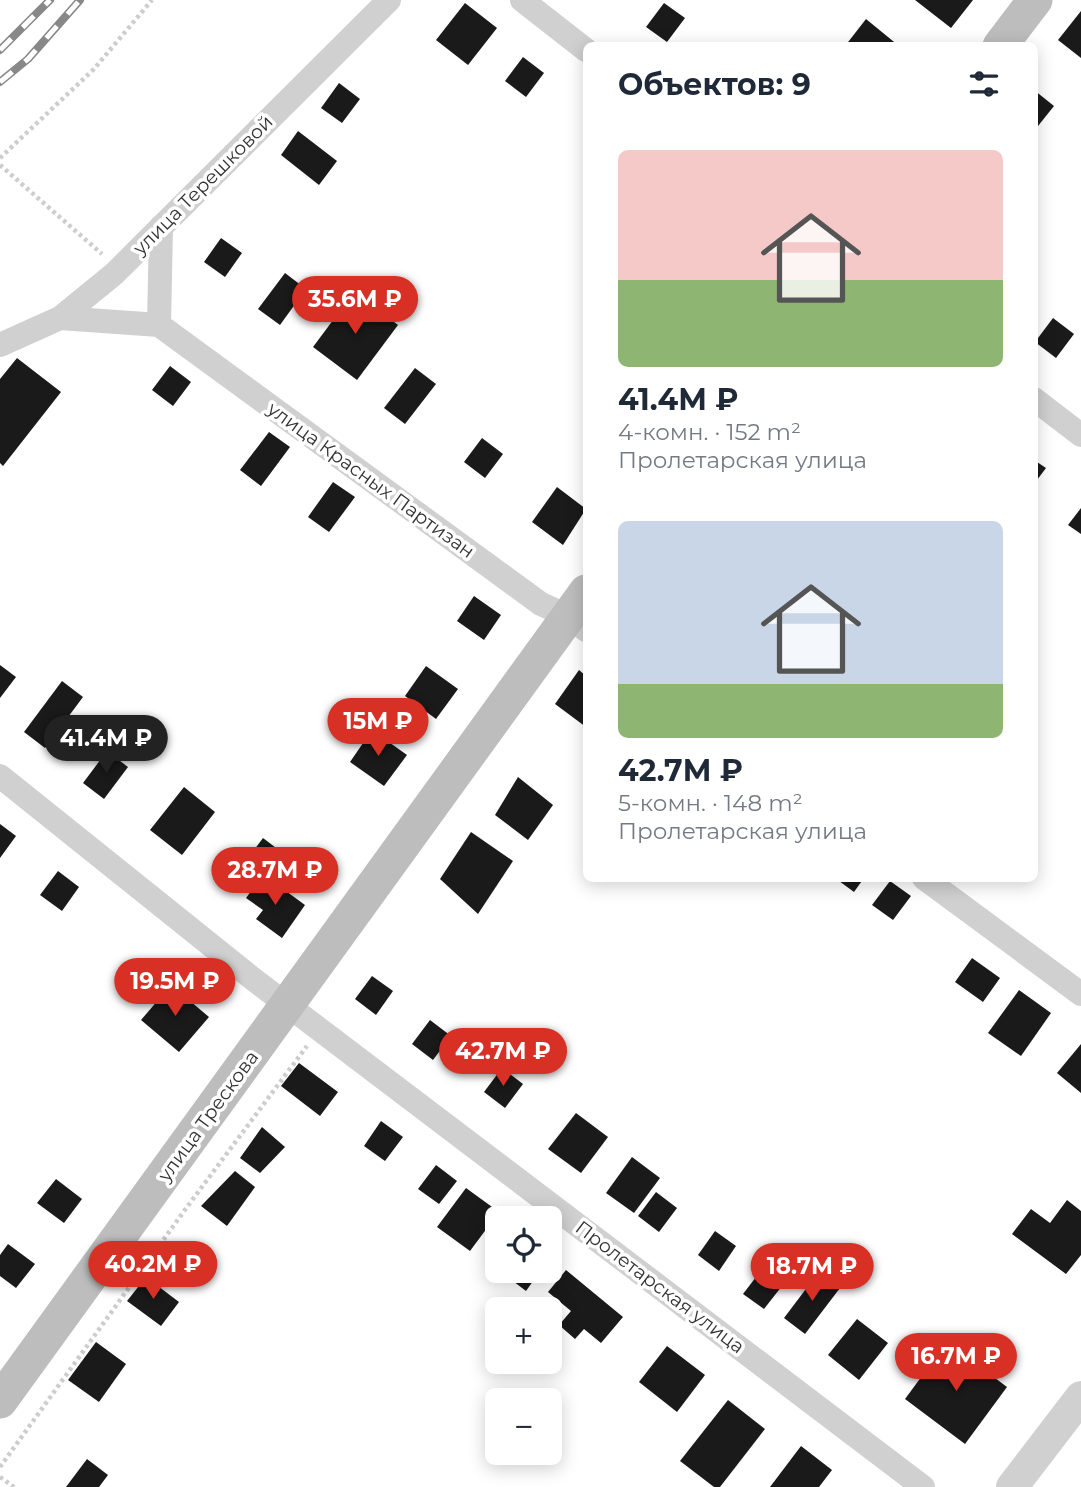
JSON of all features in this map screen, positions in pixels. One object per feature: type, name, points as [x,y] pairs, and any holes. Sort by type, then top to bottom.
[{"type":"main road","points":[[1003,42],[1035,0]]},
{"type":"main road","name":"улица Трескова","points":[[0,1401],[580,612]]},
{"type":"street","name":"улица Терешковой","points":[[0,345],[60,318],[114,274],[389,0]]},
{"type":"street","points":[[523,0],[583,48]]},
{"type":"street","points":[[60,318],[159,325],[161,227]]},
{"type":"street","name":"улица Красных Партизан","points":[[159,325],[541,604],[580,612]]},
{"type":"street","points":[[1038,402],[1081,435]]},
{"type":"street","name":"Пролетарская улица","points":[[0,776],[289,1006],[923,1487]]},
{"type":"street","points":[[929,882],[1081,994]]},
{"type":"street","points":[[1012,1487],[1081,1397]]},
{"type":"path","points":[[0,158],[94,69],[152,0]]},
{"type":"path","points":[[0,165],[105,258],[114,274]]},
{"type":"path","points":[[0,1467],[319,1029]]},
{"type":"path","points":[[0,1477],[13,1487]]},
{"type":"building","points":[[915,0],[973,0],[951,28]]},
{"type":"building","points":[[465,3],[497,28],[468,65],[436,40]]},
{"type":"building","points":[[664,3],[685,18],[667,42],[646,27]]},
{"type":"building","points":[[1081,11],[1081,58],[1058,40]]},
{"type":"building","points":[[866,19],[894,42],[848,42]]},
{"type":"building","points":[[523,57],[544,73],[526,97],[505,81]]},
{"type":"building","points":[[339,83],[360,99],[342,123],[321,108]]},
{"type":"building","points":[[1038,93],[1054,106],[1038,126]]},
{"type":"building","points":[[298,131],[337,161],[319,185],[281,155]]},
{"type":"building","points":[[221,238],[242,253],[225,277],[204,262]]},
{"type":"building","points":[[285,273],[306,289],[280,325],[258,309]]},
{"type":"building","points":[[354,292],[398,325],[357,380],[313,347]]},
{"type":"building","points":[[1053,318],[1074,334],[1056,358],[1038,344],[1038,338]]},
{"type":"building","points":[[17,358],[61,392],[3,466],[0,463],[0,379]]},
{"type":"building","points":[[170,366],[191,382],[173,406],[152,390]]},
{"type":"building","points":[[415,368],[436,384],[405,424],[384,408]]},
{"type":"building","points":[[269,432],[290,447],[261,486],[240,470]]},
{"type":"building","points":[[482,438],[503,454],[485,478],[464,462]]},
{"type":"building","points":[[1038,463],[1046,468],[1038,479]]},
{"type":"building","points":[[333,482],[355,497],[329,532],[308,517]]},
{"type":"building","points":[[557,487],[583,507],[583,514],[563,545],[532,522]]},
{"type":"building","points":[[1081,508],[1081,534],[1068,525]]},
{"type":"building","points":[[474,596],[501,615],[484,640],[457,621]]},
{"type":"building","points":[[0,665],[16,677],[0,698]]},
{"type":"building","points":[[426,666],[458,689],[436,719],[405,696]]},
{"type":"building","points":[[579,670],[583,673],[583,725],[555,704]]},
{"type":"building","points":[[62,681],[83,697],[45,748],[24,732]]},
{"type":"building","points":[[372,730],[407,755],[384,786],[350,762]]},
{"type":"building","points":[[107,751],[128,767],[104,799],[83,783]]},
{"type":"building","points":[[518,777],[553,805],[528,840],[495,815]]},
{"type":"building","points":[[184,787],[215,812],[182,855],[150,830]]},
{"type":"building","points":[[0,824],[16,836],[0,858]]},
{"type":"building","points":[[471,832],[513,861],[478,914],[440,879]]},
{"type":"building","points":[[263,838],[284,854],[266,878],[245,862]]},
{"type":"building","points":[[58,871],[79,887],[62,911],[40,895]]},
{"type":"building","points":[[260,879],[275,890],[279,886],[305,905],[282,938],[256,919],[263,910],[246,898]]},
{"type":"building","points":[[840,882],[861,882],[854,892]]},
{"type":"building","points":[[889,882],[911,896],[893,920],[872,905]]},
{"type":"building","points":[[972,958],[1000,978],[983,1002],[955,982]]},
{"type":"building","points":[[372,976],[393,991],[376,1015],[355,999]]},
{"type":"building","points":[[171,985],[209,1017],[179,1052],[141,1020]]},
{"type":"building","points":[[1019,990],[1051,1013],[1021,1056],[988,1033]]},
{"type":"building","points":[[430,1020],[451,1036],[433,1060],[412,1044]]},
{"type":"building","points":[[1081,1044],[1081,1093],[1057,1073]]},
{"type":"building","points":[[299,1063],[338,1092],[320,1116],[281,1086]]},
{"type":"building","points":[[502,1068],[523,1084],[505,1108],[484,1092]]},
{"type":"building","points":[[576,1113],[608,1137],[581,1173],[548,1149]]},
{"type":"building","points":[[381,1121],[403,1137],[385,1161],[364,1146]]},
{"type":"building","points":[[262,1127],[285,1147],[260,1173],[240,1158]]},
{"type":"building","points":[[632,1157],[660,1178],[634,1213],[606,1193]]},
{"type":"building","points":[[436,1165],[457,1181],[439,1204],[418,1189]]},
{"type":"building","points":[[235,1171],[255,1187],[227,1226],[201,1206]]},
{"type":"building","points":[[56,1179],[82,1199],[64,1223],[37,1203]]},
{"type":"building","points":[[466,1188],[491,1206],[485,1206],[485,1231],[470,1251],[437,1227]]},
{"type":"building","points":[[656,1192],[677,1208],[659,1232],[638,1216]]},
{"type":"building","points":[[1067,1200],[1081,1211],[1081,1255],[1066,1274],[1012,1234],[1031,1209],[1050,1223]]},
{"type":"building","points":[[715,1231],[736,1246],[719,1271],[698,1255]]},
{"type":"building","points":[[8,1244],[35,1264],[16,1288],[0,1276],[0,1255]]},
{"type":"building","points":[[779,1247],[800,1263],[764,1309],[743,1294]]},
{"type":"building","points":[[566,1270],[623,1317],[601,1343],[584,1329],[575,1339],[562,1328],[562,1322],[571,1311],[562,1304],[562,1297],[554,1297],[548,1292],[555,1283],[562,1283],[562,1275]]},
{"type":"building","points":[[818,1273],[840,1288],[805,1334],[784,1318]]},
{"type":"building","points":[[146,1277],[179,1302],[161,1326],[127,1301]]},
{"type":"building","points":[[516,1283],[532,1283],[526,1291]]},
{"type":"building","points":[[857,1319],[888,1343],[859,1380],[828,1355]]},
{"type":"building","points":[[96,1342],[126,1364],[99,1402],[68,1380]]},
{"type":"building","points":[[947,1342],[1007,1387],[965,1444],[905,1399]]},
{"type":"building","points":[[667,1346],[705,1375],[677,1412],[639,1382]]},
{"type":"building","points":[[728,1400],[765,1429],[720,1487],[714,1487],[680,1461]]},
{"type":"building","points":[[801,1446],[832,1470],[819,1487],[770,1487]]},
{"type":"building","points":[[87,1459],[108,1475],[99,1487],[66,1487]]},
{"type":"railway","points":[[0,50],[50,0]]},
{"type":"railway","points":[[0,82],[28,59],[80,0]]}]
